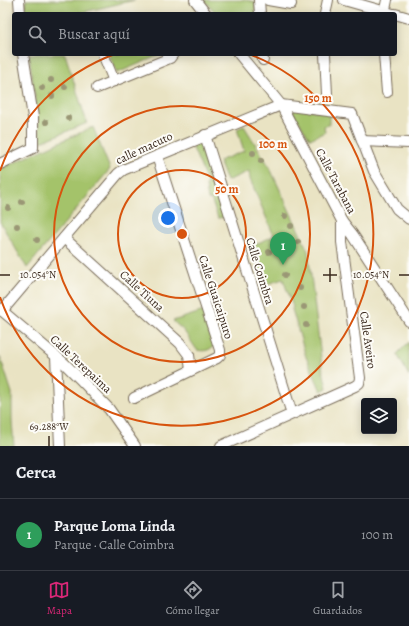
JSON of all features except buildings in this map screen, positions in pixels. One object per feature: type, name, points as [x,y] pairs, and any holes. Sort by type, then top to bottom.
[{"type":"street","points":[[19,0],[20,12]]},
{"type":"street","points":[[195,0],[204,12]]},
{"type":"street","points":[[259,0],[260,12]]},
{"type":"street","points":[[268,0],[291,4]]},
{"type":"street","points":[[325,12],[328,0]]},
{"type":"street","points":[[344,0],[383,12]]},
{"type":"street","points":[[387,0],[389,12]]},
{"type":"street","points":[[397,16],[409,18]]},
{"type":"street","points":[[0,164],[34,148],[33,117],[23,56]]},
{"type":"street","points":[[104,56],[114,81]]},
{"type":"street","points":[[97,88],[170,58],[172,56]]},
{"type":"street","name":"Calle Tarabana","points":[[241,56],[281,105],[342,221],[353,235],[409,321]]},
{"type":"street","points":[[325,56],[327,94]]},
{"type":"street","points":[[384,56],[387,92]]},
{"type":"street","points":[[281,105],[330,110],[352,114],[374,171],[397,209],[409,219]]},
{"type":"street","name":"calle macuto","points":[[1,310],[123,170],[204,135],[281,105]]},
{"type":"street","name":"Calle Coimbra","points":[[204,135],[292,414]]},
{"type":"street","points":[[362,141],[409,143]]},
{"type":"street","name":"Calle Guaicaipuro","points":[[134,398],[217,358],[220,355],[220,350],[158,156]]},
{"type":"street","name":"Calle Aveiro","points":[[221,446],[356,386],[359,383],[360,378],[342,242],[342,221]]},
{"type":"street","name":"Calle Tiuna","points":[[64,238],[180,343],[189,356],[191,370]]},
{"type":"street","name":"Calle Terepaima","points":[[1,310],[56,356],[80,379],[109,409],[135,446]]},
{"type":"street","points":[[56,356],[60,446]]},
{"type":"green space","points":[[26,0],[135,0],[84,12],[25,12]]},
{"type":"green space","points":[[204,0],[246,0],[255,2],[256,12],[215,12]]},
{"type":"green space","points":[[29,56],[66,56],[87,123],[41,142]]},
{"type":"green space","points":[[110,56],[157,56],[117,73]]},
{"type":"green space","points":[[293,107],[329,113],[329,125],[324,126],[325,132],[310,139],[293,112]]},
{"type":"green space","points":[[244,126],[269,166],[308,251],[322,366],[327,388],[321,391],[306,357],[292,309],[293,307],[283,279],[264,285],[251,246],[274,236],[250,179],[249,171],[227,181],[219,161],[244,151],[237,129]]},
{"type":"green space","points":[[93,127],[110,169],[27,268],[0,222],[0,169]]},
{"type":"green space","points":[[203,141],[226,217],[218,218],[211,199],[208,200],[206,186],[207,181],[192,146]]},
{"type":"green space","points":[[204,311],[215,344],[210,349],[200,351],[197,350],[184,331],[173,321]]},
{"type":"green space","points":[[409,342],[409,376],[397,354]]},
{"type":"green space","points":[[0,356],[12,393],[14,446],[0,446]]},
{"type":"place","name":"Parque Loma Linda","points":[[283,265]]}]
